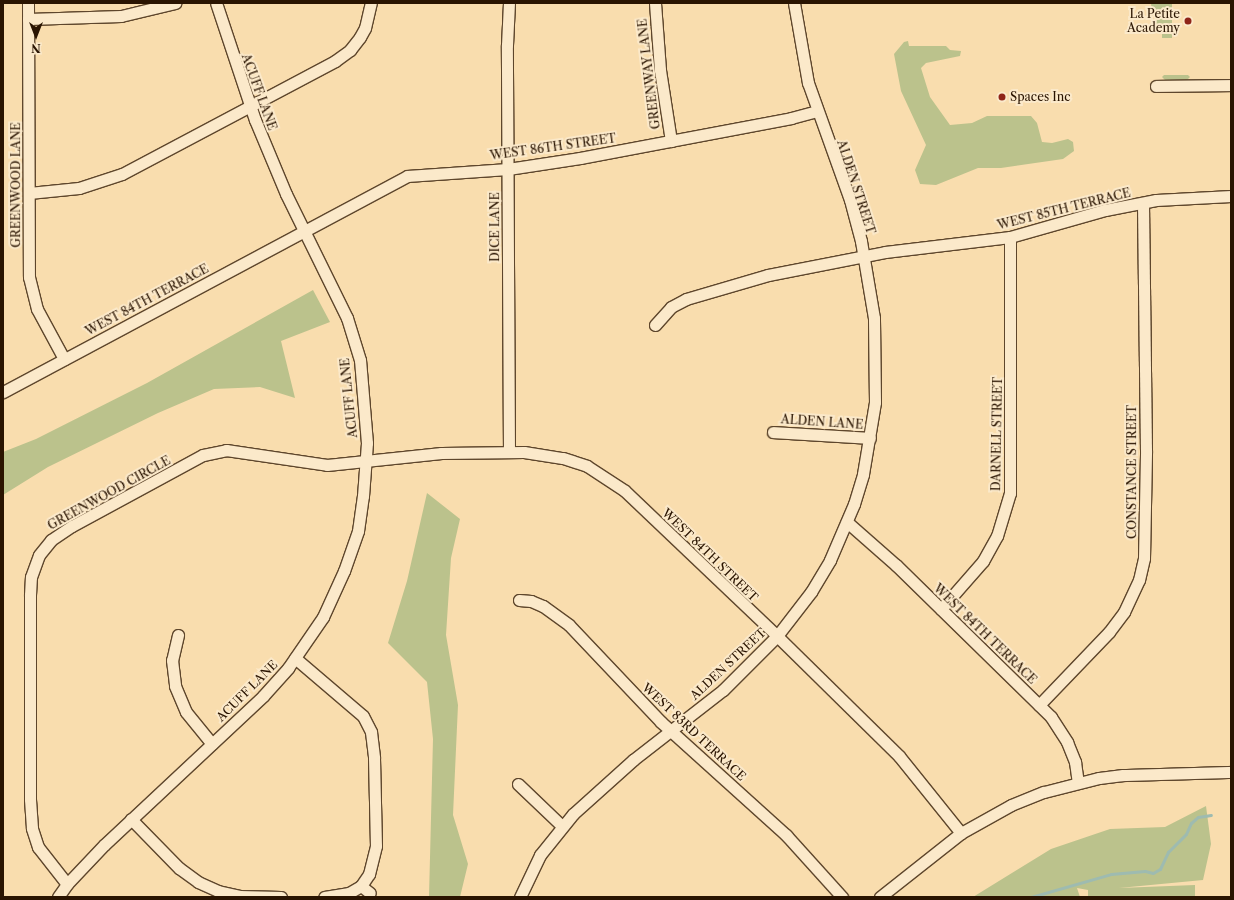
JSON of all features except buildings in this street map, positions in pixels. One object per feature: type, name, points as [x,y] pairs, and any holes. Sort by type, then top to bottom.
[{"type":"street","name":"GREENWOOD LANE","points":[[28,3],[31,287],[37,309],[64,359]]},
{"type":"street","points":[[28,19],[121,16],[174,3]]},
{"type":"street","name":"ACUFF LANE","points":[[58,897],[67,884],[131,819],[263,696],[295,658],[323,617],[344,571],[358,531],[366,462],[365,401],[360,360],[347,318],[303,231],[250,107],[216,3]]},
{"type":"street","points":[[29,193],[79,188],[122,174],[250,107],[350,50],[365,28],[371,3]]},
{"type":"street","name":"DICE LANE","points":[[509,3],[509,452]]},
{"type":"street","name":"GREENWAY LANE","points":[[655,3],[660,70],[671,141]]},
{"type":"street","name":"ALDEN STREET","points":[[520,897],[540,855],[562,826],[628,764],[723,690],[777,636],[811,592],[830,560],[847,522],[863,474],[875,402],[876,360],[874,318],[864,256],[850,200],[817,111],[802,60],[794,3]]},
{"type":"street","points":[[1156,86],[1231,85]]},
{"type":"street","name":"WEST 86TH STREET","points":[[303,231],[407,176],[508,169],[671,141],[817,111]]},
{"type":"street","name":"WEST 85TH TERRACE","points":[[655,325],[671,308],[686,299],[768,275],[864,256],[1010,238],[1105,210],[1143,203],[1183,197],[1231,196]]},
{"type":"street","name":"CONSTANCE STREET","points":[[1039,705],[1109,632],[1124,612],[1138,580],[1144,558],[1146,458],[1143,203]]},
{"type":"street","name":"WEST 84TH TERRACE","points":[[3,392],[303,231]]},
{"type":"street","name":"DARNELL STREET","points":[[941,609],[983,561],[997,536],[1010,493],[1010,238]]},
{"type":"street","name":"ALDEN LANE","points":[[773,432],[794,435],[870,438]]},
{"type":"street","name":"GREENWOOD CIRCLE","points":[[67,884],[38,847],[32,828],[30,806],[30,595],[31,577],[39,554],[51,540],[72,526],[210,453],[226,450],[255,453],[297,462],[327,465],[366,462]]},
{"type":"street","name":"WEST 84TH STREET","points":[[366,462],[441,453],[538,453],[563,458],[607,477],[625,491],[777,636],[899,756],[961,832]]},
{"type":"street","name":"WEST 84TH TERRACE","points":[[847,522],[941,609],[1039,705],[1054,722],[1067,742],[1075,762],[1078,783]]},
{"type":"street","name":"WEST 83RD TERRACE","points":[[520,600],[531,601],[556,614],[671,731],[786,835],[842,897]]},
{"type":"street","points":[[178,635],[172,660],[175,686],[186,712],[212,744]]},
{"type":"street","points":[[295,658],[350,703],[363,716],[371,732],[374,758],[376,846],[365,889],[348,894],[324,897]]},
{"type":"street","points":[[880,897],[961,832],[1011,805],[1044,792],[1078,783],[1123,775],[1231,772]]},
{"type":"street","points":[[518,784],[562,826]]},
{"type":"street","points":[[131,819],[179,868],[198,882],[218,891],[239,896],[281,897]]},
{"type":"green space","points":[[1151,3],[1172,3],[1172,38],[1162,38],[1162,29],[1156,29],[1156,15],[1152,15]]},
{"type":"green space","points":[[908,41],[909,46],[946,46],[950,50],[961,51],[960,56],[926,63],[921,68],[930,97],[950,125],[972,123],[987,116],[1031,116],[1037,123],[1042,142],[1052,143],[1068,139],[1073,142],[1074,151],[1063,159],[1001,168],[978,168],[936,185],[920,184],[915,170],[926,145],[901,91],[894,54],[904,42]]},
{"type":"green space","points":[[1164,75],[1188,75],[1190,77],[1187,80],[1165,80],[1162,77]]},
{"type":"green space","points":[[313,290],[330,322],[281,341],[295,398],[260,387],[214,389],[158,413],[48,467],[3,495],[3,452],[36,439],[147,383]]},
{"type":"green space","points":[[427,493],[460,519],[451,558],[446,635],[458,705],[453,815],[468,864],[460,897],[429,897],[433,739],[427,682],[388,643],[407,581]]},
{"type":"green space","points":[[1206,806],[1211,844],[1203,880],[1119,888],[1195,885],[1195,897],[1088,897],[1088,890],[1077,888],[1080,897],[973,897],[1051,849],[1110,829],[1165,827]]},
{"type":"waterway","points":[[1031,897],[1111,874],[1145,871],[1153,873],[1160,869],[1168,852],[1186,834],[1191,823],[1198,817],[1211,815]]},
{"type":"place","name":"La Petite Academy","points":[[1188,21]]},
{"type":"place","name":"Spaces Inc","points":[[1002,97]]}]
